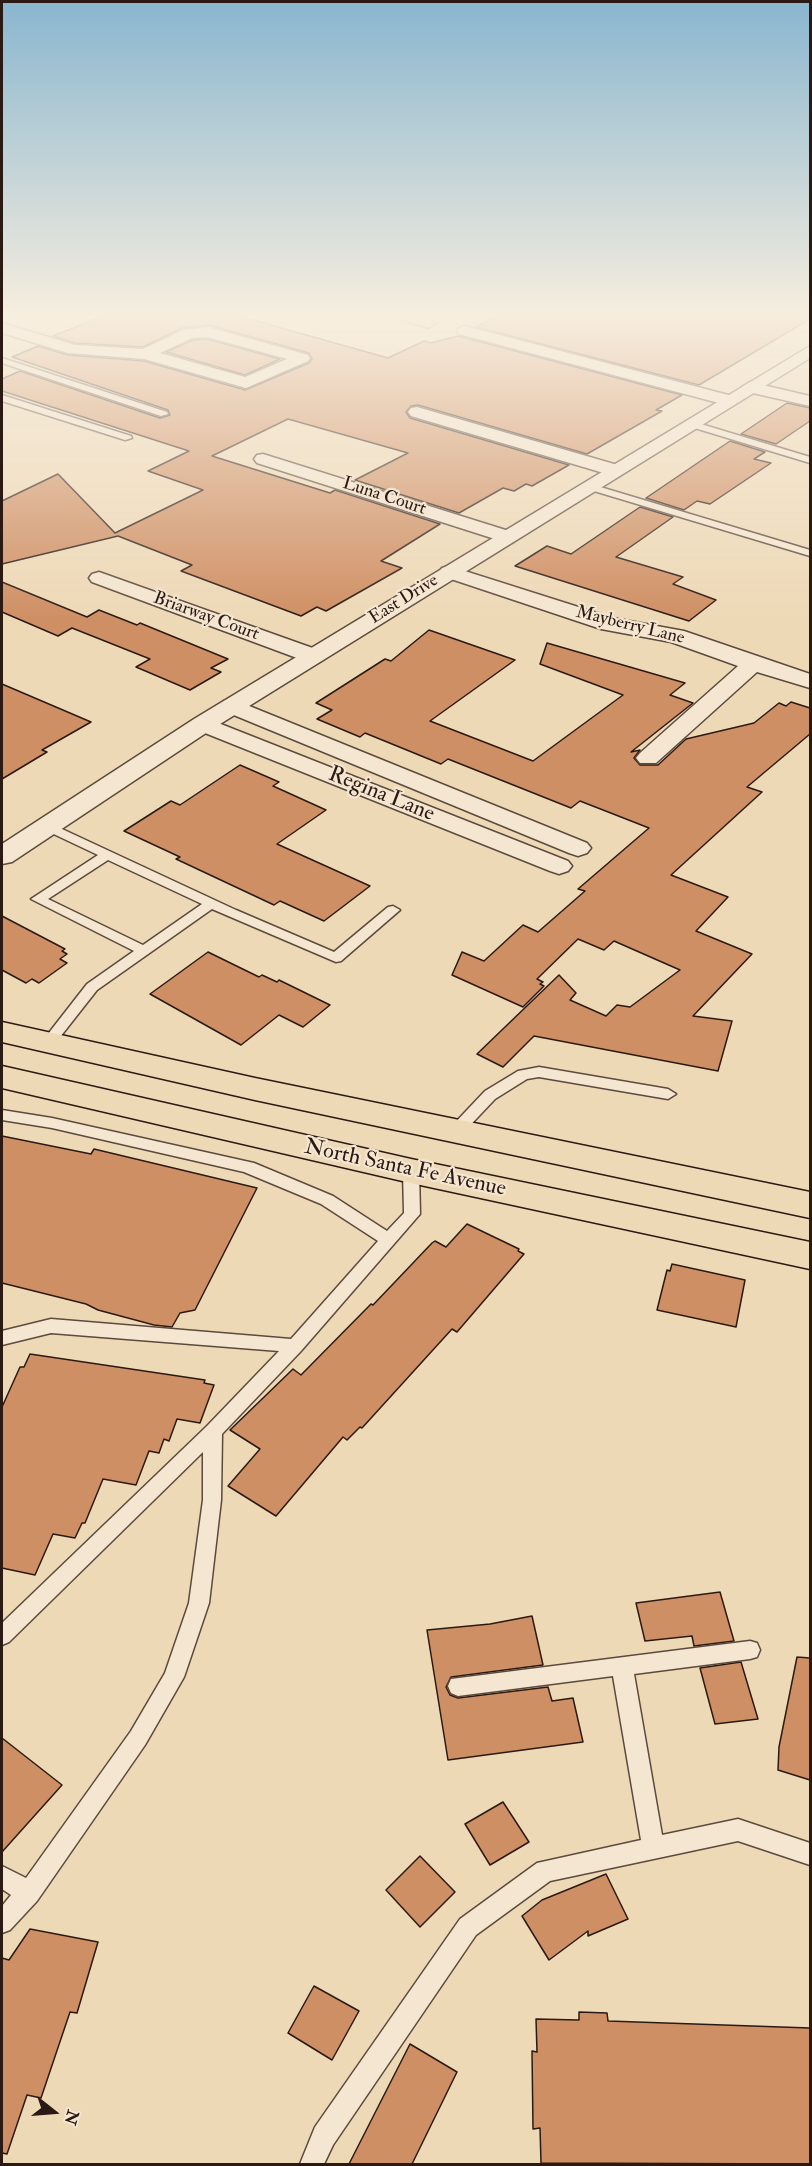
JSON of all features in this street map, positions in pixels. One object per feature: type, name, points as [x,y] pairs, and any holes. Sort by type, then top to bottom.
[{"type":"main road","name":"North Santa Fe Avenue","points":[[2,1032],[810,1205]]},
{"type":"main road","name":"North Santa Fe Avenue","points":[[2,1077],[411,1171],[810,1256]]},
{"type":"street","points":[[434,417],[614,470]]},
{"type":"street","name":"East Drive","points":[[2,856],[231,706],[702,417]]},
{"type":"street","name":"Luna Court","points":[[263,459],[505,536]]},
{"type":"street","name":"Mayberry Lane","points":[[449,572],[609,624],[676,636],[753,664],[810,681]]},
{"type":"street","name":"Briarway Court","points":[[99,578],[313,656]]},
{"type":"street","points":[[648,758],[753,664]]},
{"type":"street","points":[[231,706],[578,848]]},
{"type":"street","name":"Regina Lane","points":[[203,724],[559,866]]},
{"type":"lane","points":[[62,417],[128,438]]},
{"type":"lane","points":[[691,424],[810,460]]},
{"type":"lane","points":[[587,486],[810,553]]},
{"type":"lane","points":[[47,826],[211,904],[336,958],[393,910]]},
{"type":"lane","points":[[106,855],[38,899],[144,951]]},
{"type":"lane","points":[[48,1042],[92,987],[211,904]]},
{"type":"lane","points":[[456,1131],[490,1095],[523,1074],[539,1072],[668,1094]]},
{"type":"lane","points":[[2,1115],[52,1123],[248,1167],[327,1200],[388,1240]]},
{"type":"lane","points":[[2,1636],[213,1431],[294,1346],[412,1214],[411,1171]]},
{"type":"lane","points":[[2,1338],[51,1326],[294,1346]]},
{"type":"lane","points":[[2,1922],[29,1893],[138,1738],[174,1677],[199,1603],[212,1500],[213,1431]]},
{"type":"lane","points":[[458,1686],[750,1650]]},
{"type":"lane","points":[[622,1666],[653,1848]]},
{"type":"lane","points":[[312,2164],[324,2136],[468,1927],[545,1871],[738,1830],[810,1854]]},
{"type":"lane","points":[[2,1878],[29,1893]]},
{"type":"building","points":[[83,417],[409,417],[569,465],[532,486],[526,484],[514,491],[503,488],[459,513],[355,480],[408,453],[288,419],[212,456],[330,493],[335,490],[440,524],[381,561],[402,568],[326,611],[317,607],[301,616],[181,571],[192,565],[118,536],[2,564],[2,501],[58,474],[115,533],[203,490],[148,471],[189,451]]},
{"type":"building","points":[[460,417],[651,417],[587,454]]},
{"type":"building","points":[[766,417],[810,417],[810,421],[776,444],[741,434]]},
{"type":"building","points":[[730,441],[765,452],[754,459],[771,463],[710,504],[697,501],[684,510],[646,498]]},
{"type":"building","points":[[640,507],[673,517],[616,557],[683,577],[673,584],[716,600],[689,621],[515,566],[547,546],[571,554]]},
{"type":"building","points":[[2,582],[87,617],[99,610],[137,625],[140,623],[228,659],[211,668],[221,672],[190,690],[136,667],[150,659],[72,628],[58,636],[2,612]]},
{"type":"building","points":[[429,630],[515,660],[430,721],[533,761],[623,695],[540,664],[547,643],[685,683],[670,695],[693,703],[631,752],[640,750],[634,758],[640,765],[658,765],[686,739],[754,723],[779,703],[786,706],[791,702],[810,708],[810,734],[747,787],[762,792],[671,875],[728,897],[696,931],[752,954],[693,1016],[732,1021],[718,1071],[534,1036],[503,1067],[477,1054],[559,975],[576,993],[570,1000],[606,1016],[617,1005],[630,1007],[680,970],[614,941],[604,950],[578,939],[537,979],[543,982],[540,984],[544,986],[523,1007],[452,975],[462,952],[484,961],[523,925],[538,932],[585,891],[578,889],[649,828],[580,801],[571,808],[448,759],[441,764],[365,733],[360,737],[317,719],[332,710],[316,703],[385,659],[391,661]]},
{"type":"building","points":[[2,684],[91,722],[42,750],[47,752],[2,779]]},
{"type":"building","points":[[240,765],[279,782],[273,786],[326,810],[277,844],[370,886],[324,921],[280,901],[274,905],[176,859],[180,857],[124,831],[171,801],[180,805]]},
{"type":"building","points":[[2,916],[65,949],[62,951],[67,954],[60,959],[67,963],[39,983],[32,979],[26,983],[2,970]]},
{"type":"building","points":[[208,952],[259,977],[262,975],[277,982],[279,980],[330,1005],[303,1027],[279,1015],[241,1045],[150,994]]},
{"type":"building","points":[[2,1136],[91,1154],[94,1149],[257,1188],[195,1310],[180,1313],[172,1327],[154,1325],[98,1310],[86,1304],[2,1283]]},
{"type":"building","points":[[467,1224],[519,1249],[518,1251],[524,1254],[457,1332],[452,1329],[362,1428],[360,1427],[347,1440],[343,1437],[276,1516],[228,1486],[260,1449],[230,1430],[293,1369],[301,1375],[432,1243],[435,1241],[446,1247]]},
{"type":"building","points":[[672,1264],[745,1280],[736,1327],[657,1310],[667,1270],[670,1271]]},
{"type":"building","points":[[30,1354],[205,1380],[204,1383],[214,1385],[200,1423],[177,1419],[169,1441],[164,1439],[159,1453],[149,1451],[136,1485],[103,1479],[85,1523],[82,1523],[75,1538],[53,1534],[35,1575],[2,1568],[2,1407],[20,1367],[24,1367]]},
{"type":"building","points":[[720,1592],[734,1641],[694,1646],[692,1636],[645,1641],[636,1603]]},
{"type":"building","points":[[532,1616],[543,1665],[451,1677],[446,1687],[450,1695],[458,1698],[548,1687],[552,1701],[573,1698],[583,1742],[448,1760],[427,1630],[490,1624]]},
{"type":"building","points":[[797,1657],[810,1658],[810,1780],[778,1770],[779,1747]]},
{"type":"building","points":[[741,1662],[758,1719],[715,1724],[700,1668]]},
{"type":"building","points":[[2,1738],[62,1785],[2,1852]]},
{"type":"building","points":[[503,1802],[529,1842],[490,1865],[465,1824]]},
{"type":"building","points":[[420,1856],[455,1892],[420,1927],[386,1890]]},
{"type":"building","points":[[606,1874],[628,1919],[588,1936],[588,1931],[549,1960],[522,1916],[542,1900]]},
{"type":"building","points":[[30,1929],[98,1942],[77,2013],[70,2012],[41,2098],[27,2095],[7,2154],[2,2153],[2,1958],[9,1960]]},
{"type":"building","points":[[314,1986],[359,2011],[332,2060],[288,2033]]},
{"type":"building","points":[[579,2012],[607,2013],[608,2021],[810,2028],[810,2164],[541,2163],[540,2128],[533,2129],[532,2051],[537,2052],[536,2019],[579,2020]]},
{"type":"building","points":[[410,2044],[457,2072],[412,2164],[349,2164]]}]
